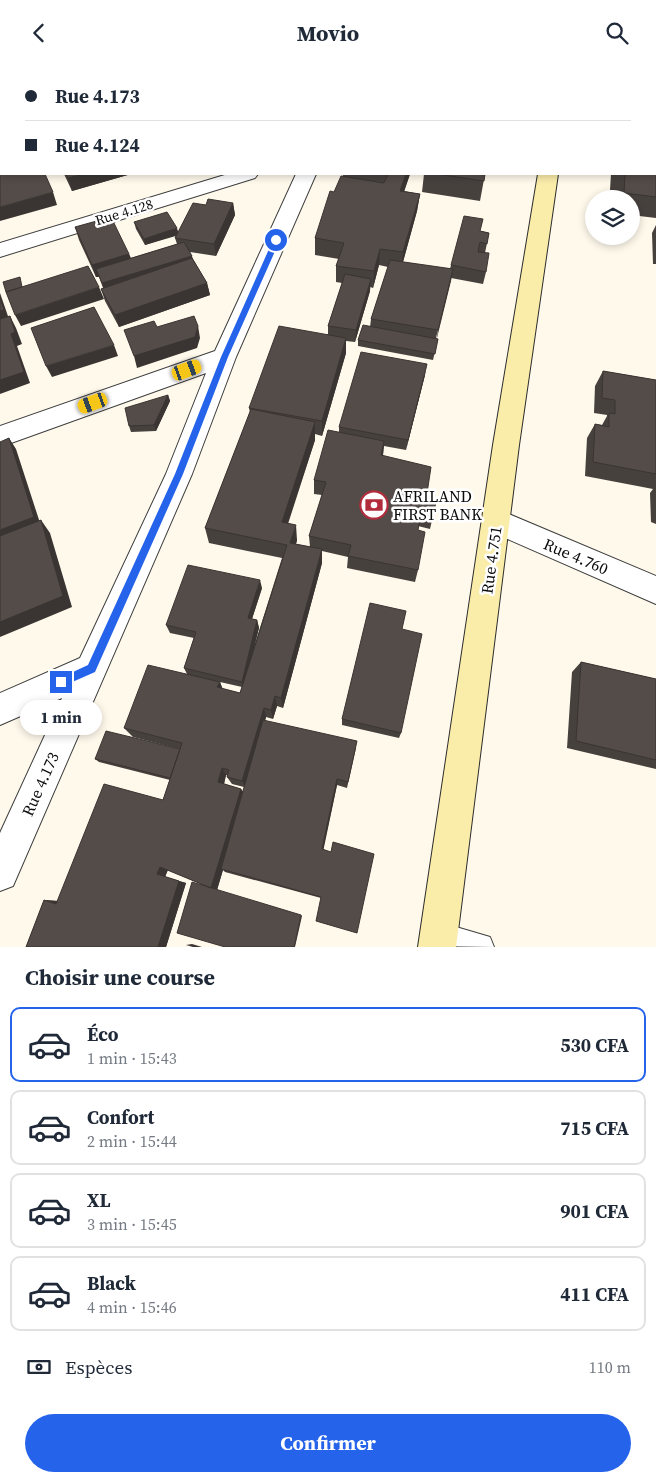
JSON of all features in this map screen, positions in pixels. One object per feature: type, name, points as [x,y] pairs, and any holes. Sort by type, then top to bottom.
[{"type":"main road","name":"Rue 4.751","points":[[438,942],[506,445],[548,175]]},
{"type":"street","name":"Rue 4.128","points":[[0,250],[245,175]]},
{"type":"street","name":"Rue 4.173","points":[[0,873],[179,474],[224,357],[306,175]]},
{"type":"street","points":[[0,437],[224,357]]},
{"type":"street","name":"Rue 4.760","points":[[497,521],[656,590]]},
{"type":"street","points":[[0,709],[92,669]]},
{"type":"lane","points":[[438,942],[480,947]]},
{"type":"building","points":[[0,175],[45,175],[53,192],[0,207]]},
{"type":"building","points":[[66,175],[79,175],[68,178]]},
{"type":"building","points":[[388,175],[406,175],[400,191],[420,194],[403,252],[380,249],[374,271],[336,266],[344,243],[315,238],[330,191],[334,192],[341,176],[384,183]]},
{"type":"building","points":[[444,175],[485,175],[484,181]]},
{"type":"building","points":[[625,175],[656,175],[656,197],[640,195],[640,190],[624,190]]},
{"type":"building","points":[[208,199],[233,203],[214,244],[175,238],[193,203],[206,205]]},
{"type":"building","points":[[167,212],[177,228],[144,239],[134,222]]},
{"type":"building","points":[[464,216],[483,219],[480,231],[489,233],[487,244],[480,242],[478,252],[489,253],[486,272],[451,265]]},
{"type":"building","points":[[111,217],[129,254],[92,265],[75,227]]},
{"type":"building","points":[[184,242],[192,256],[102,283],[96,269]]},
{"type":"building","points":[[192,258],[207,283],[115,315],[101,289]]},
{"type":"building","points":[[390,260],[453,269],[438,330],[371,319]]},
{"type":"building","points":[[88,266],[99,287],[15,315],[6,292]]},
{"type":"building","points":[[345,274],[371,279],[356,330],[328,326]]},
{"type":"building","points":[[20,277],[22,287],[6,292],[3,282]]},
{"type":"building","points":[[0,298],[4,310],[0,311]]},
{"type":"building","points":[[94,307],[114,345],[46,366],[31,328]]},
{"type":"building","points":[[10,316],[15,332],[11,334],[24,372],[0,380],[0,319]]},
{"type":"building","points":[[194,316],[198,326],[195,337],[134,356],[124,330],[154,321],[157,327]]},
{"type":"building","points":[[363,325],[438,339],[435,354],[358,340]]},
{"type":"building","points":[[279,326],[346,338],[322,421],[249,408]]},
{"type":"building","points":[[361,352],[427,364],[408,440],[339,427]]},
{"type":"building","points":[[603,371],[656,380],[656,474],[593,462],[595,424],[609,427],[609,413],[615,414],[615,400],[602,398]]},
{"type":"building","points":[[168,395],[154,425],[129,426],[125,408]]},
{"type":"building","points":[[251,409],[315,422],[282,522],[296,525],[290,543],[322,549],[281,698],[275,696],[271,710],[264,708],[242,781],[227,777],[229,770],[222,768],[218,782],[241,789],[211,888],[160,867],[157,874],[179,881],[158,947],[26,947],[44,900],[56,904],[104,784],[163,800],[182,743],[124,728],[148,665],[220,682],[217,687],[240,693],[287,545],[205,528]]},
{"type":"building","name":"AFRILAND FIRST BANK","points":[[328,430],[384,441],[381,455],[431,467],[426,500],[436,502],[433,516],[421,513],[418,530],[425,532],[418,570],[348,556],[351,545],[309,536],[326,482],[314,480]]},
{"type":"building","points":[[9,438],[34,517],[0,530],[0,442]]},
{"type":"building","points":[[41,520],[63,596],[0,622],[0,536]]},
{"type":"building","points":[[188,565],[260,580],[248,618],[257,620],[242,682],[184,668],[196,632],[166,625]]},
{"type":"building","points":[[370,603],[406,611],[402,629],[422,634],[401,733],[342,719]]},
{"type":"building","points":[[581,662],[656,679],[656,760],[576,741]]},
{"type":"building","points":[[263,720],[357,741],[348,782],[337,779],[322,849],[331,852],[333,842],[374,854],[357,933],[316,921],[321,897],[221,869]]},
{"type":"building","points":[[106,731],[180,749],[170,778],[95,759]]},
{"type":"building","points":[[192,882],[301,915],[294,947],[225,947],[177,933]]},
{"type":"place","name":"AFRILAND FIRST BANK","points":[[374,505]]},
{"type":"route","points":[[61,682],[92,669],[179,474],[224,357],[276,240]]}]
